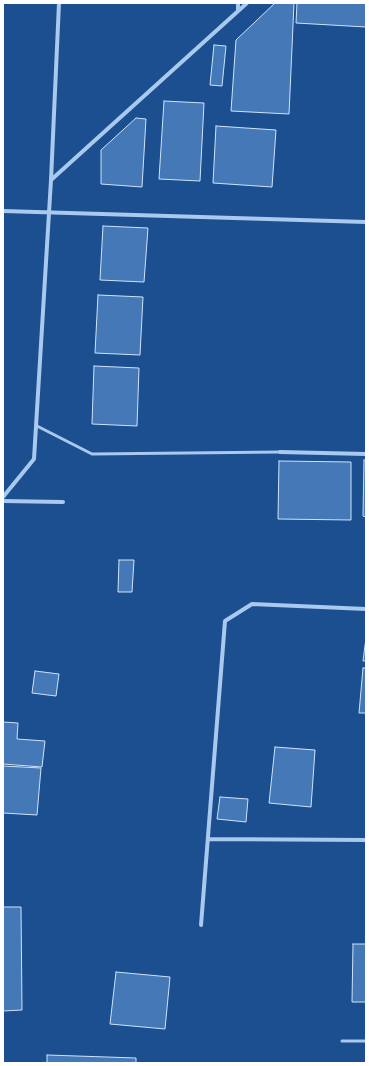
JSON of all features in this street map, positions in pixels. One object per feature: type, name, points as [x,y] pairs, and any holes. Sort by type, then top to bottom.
[{"type":"street","points":[[3,497],[34,459],[50,213],[59,3]]},
{"type":"street","points":[[238,3],[238,12]]},
{"type":"street","points":[[51,180],[247,3]]},
{"type":"street","points":[[3,211],[366,222]]},
{"type":"street","points":[[280,452],[366,454]]},
{"type":"street","points":[[3,501],[63,502]]},
{"type":"street","points":[[201,925],[225,621],[252,604],[366,609]]},
{"type":"street","points":[[208,839],[366,840]]},
{"type":"lane","points":[[37,426],[92,454],[280,452]]},
{"type":"lane","points":[[342,1041],[366,1041]]},
{"type":"building","points":[[275,3],[294,3],[289,114],[231,111],[236,40]]},
{"type":"building","points":[[297,3],[366,3],[366,27],[296,23]]},
{"type":"building","points":[[214,45],[226,46],[222,86],[210,85]]},
{"type":"building","points":[[164,101],[204,103],[200,181],[159,179]]},
{"type":"building","points":[[136,118],[146,119],[142,187],[101,184],[101,150]]},
{"type":"building","points":[[216,126],[276,130],[272,187],[213,183]]},
{"type":"building","points":[[103,226],[148,228],[144,282],[100,280]]},
{"type":"building","points":[[98,295],[143,297],[140,355],[95,353]]},
{"type":"building","points":[[94,366],[139,368],[137,426],[92,424]]},
{"type":"building","points":[[364,460],[366,460],[366,517],[363,516]]},
{"type":"building","points":[[279,461],[351,462],[351,520],[278,519]]},
{"type":"building","points":[[119,560],[134,560],[132,592],[118,592]]},
{"type":"building","points":[[366,638],[366,661],[363,661]]},
{"type":"building","points":[[363,668],[366,668],[366,713],[359,713]]},
{"type":"building","points":[[35,671],[59,674],[56,696],[32,693]]},
{"type":"building","points":[[3,722],[18,723],[17,739],[45,741],[42,767],[3,764]]},
{"type":"building","points":[[275,747],[315,750],[311,807],[269,803]]},
{"type":"building","points":[[3,766],[41,768],[37,815],[3,813]]},
{"type":"building","points":[[220,797],[248,799],[246,822],[217,819]]},
{"type":"building","points":[[3,907],[21,907],[22,1010],[3,1011]]},
{"type":"building","points":[[353,944],[366,944],[366,1002],[352,1002]]},
{"type":"building","points":[[116,972],[170,977],[165,1029],[110,1024]]},
{"type":"building","points":[[47,1055],[136,1058],[136,1063],[47,1063]]}]
